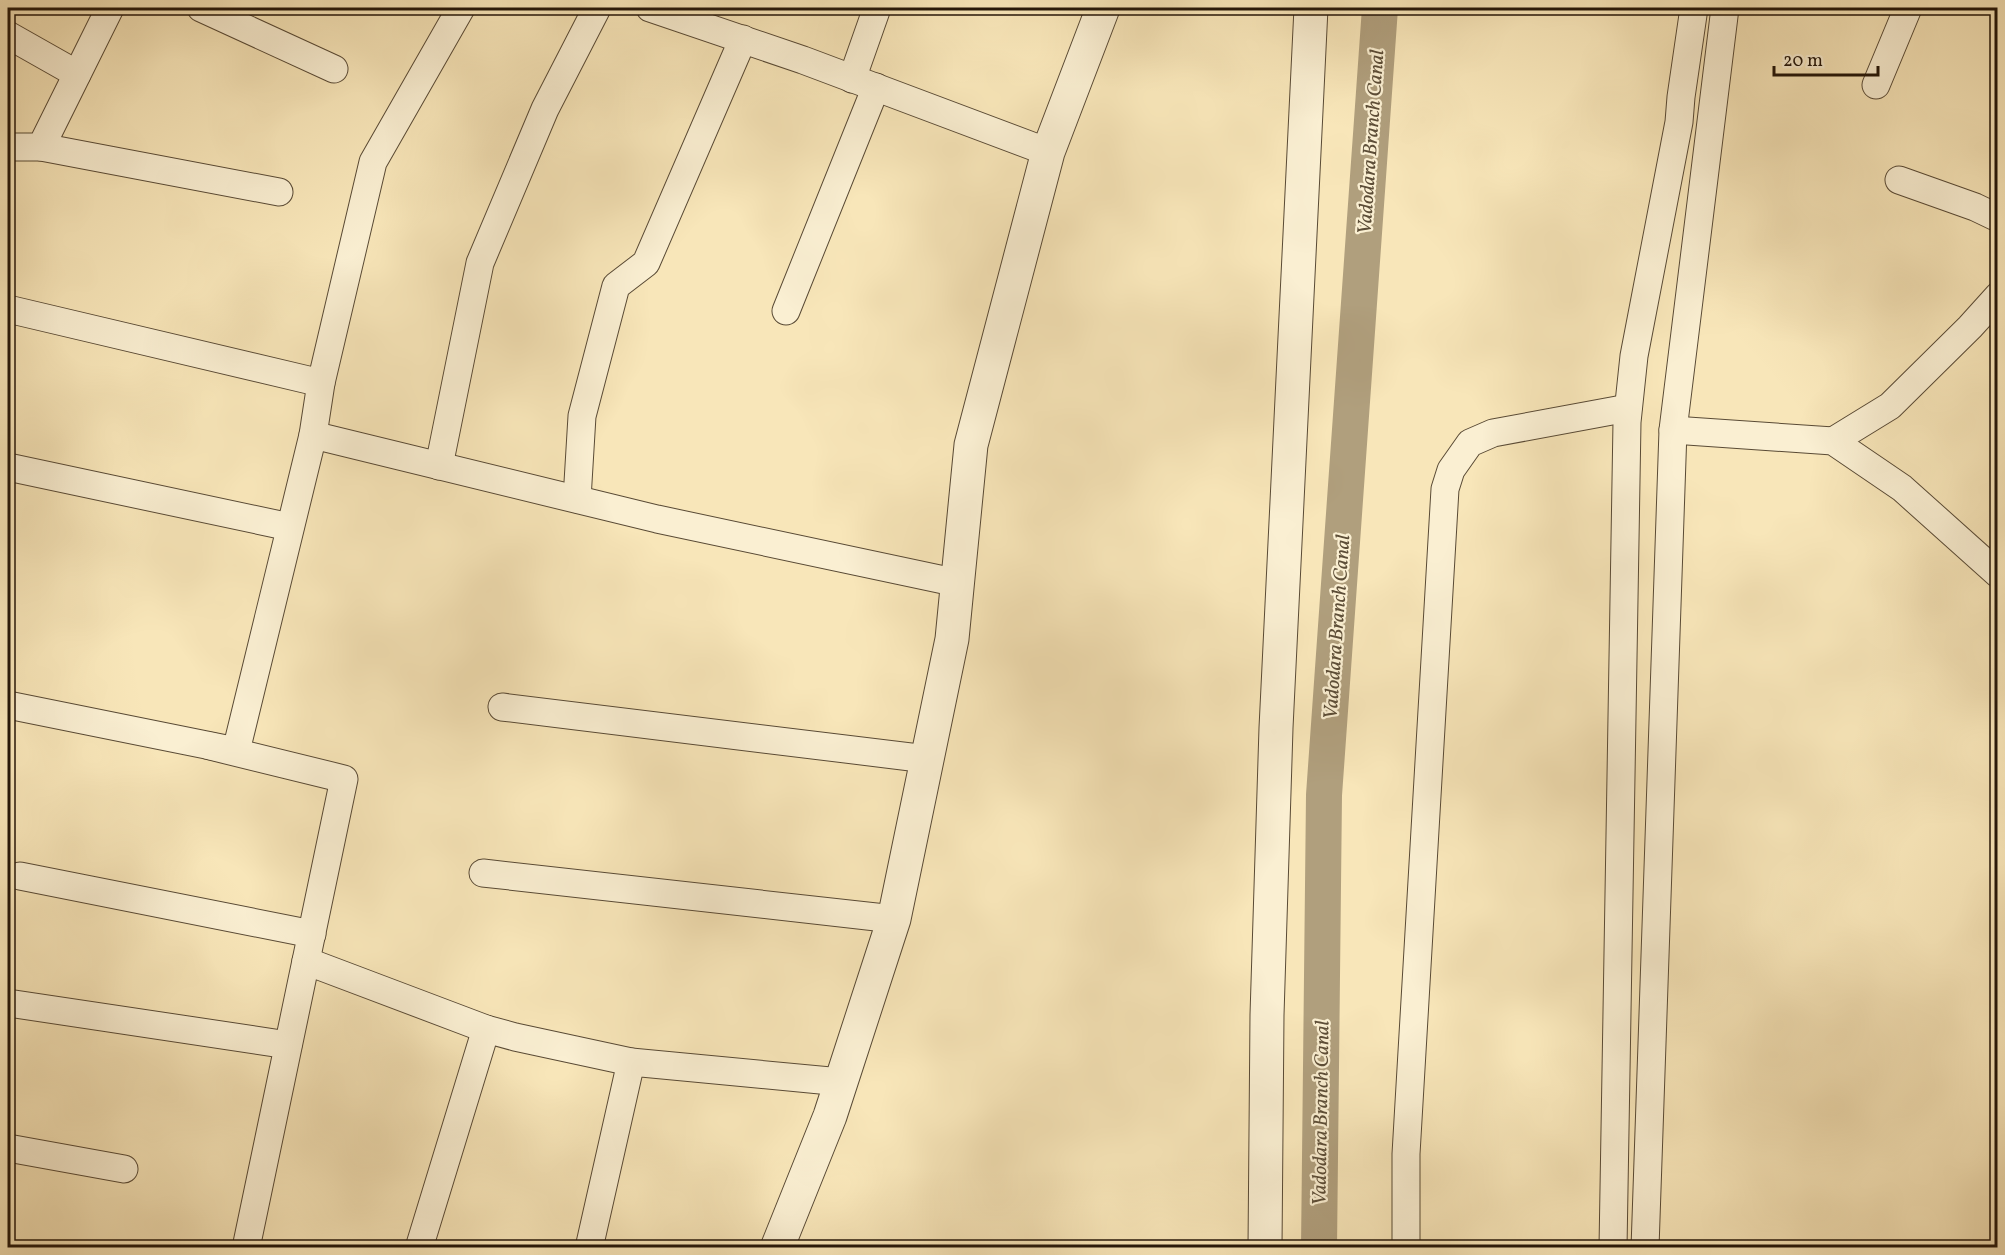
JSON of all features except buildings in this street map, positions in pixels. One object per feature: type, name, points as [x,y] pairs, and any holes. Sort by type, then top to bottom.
[{"type":"street","points":[[41,147],[110,8]]},
{"type":"street","points":[[201,8],[334,69]]},
{"type":"street","points":[[8,705],[236,751],[313,435],[321,383],[373,162],[461,8]]},
{"type":"street","points":[[439,466],[480,264],[545,109],[597,8]]},
{"type":"street","points":[[786,311],[864,83],[877,8]]},
{"type":"street","points":[[777,1248],[830,1116],[894,919],[952,639],[971,444],[1048,152],[1102,8]]},
{"type":"street","points":[[1265,1248],[1267,1015],[1275,752],[1311,8]]},
{"type":"street","points":[[1613,1248],[1628,408],[1634,356],[1679,122],[1694,8]]},
{"type":"street","points":[[1645,1248],[1673,430],[1725,8]]},
{"type":"street","points":[[1876,85],[1908,8]]},
{"type":"street","points":[[664,10],[1048,152]]},
{"type":"street","points":[[8,35],[77,74]]},
{"type":"street","points":[[577,499],[582,416],[616,286],[646,263],[743,39]]},
{"type":"street","points":[[8,147],[41,147],[279,192]]},
{"type":"street","points":[[1899,180],[1975,207],[1998,218]]},
{"type":"street","points":[[1833,441],[1890,406],[1998,296]]},
{"type":"street","points":[[8,309],[321,383]]},
{"type":"street","points":[[1407,1248],[1407,1142],[1445,489],[1451,470],[1470,443],[1493,433],[1628,408]]},
{"type":"street","points":[[1673,430],[1833,441],[1902,488],[1998,574]]},
{"type":"street","points":[[313,435],[669,522],[958,583]]},
{"type":"street","points":[[8,467],[290,527]]},
{"type":"street","points":[[502,707],[927,759]]},
{"type":"street","points":[[210,746],[344,779],[247,1247]]},
{"type":"street","points":[[483,873],[894,919]]},
{"type":"street","points":[[20,876],[312,934]]},
{"type":"street","points":[[306,961],[486,1029],[515,1037],[631,1062],[841,1082]]},
{"type":"street","points":[[8,1003],[288,1046]]},
{"type":"street","points":[[419,1248],[486,1029]]},
{"type":"street","points":[[588,1248],[631,1062]]},
{"type":"street","points":[[8,1148],[124,1169]]},
{"type":"waterway","name":"Vadodara Branch Canal","points":[[1319,1248],[1324,795],[1380,8]]}]
